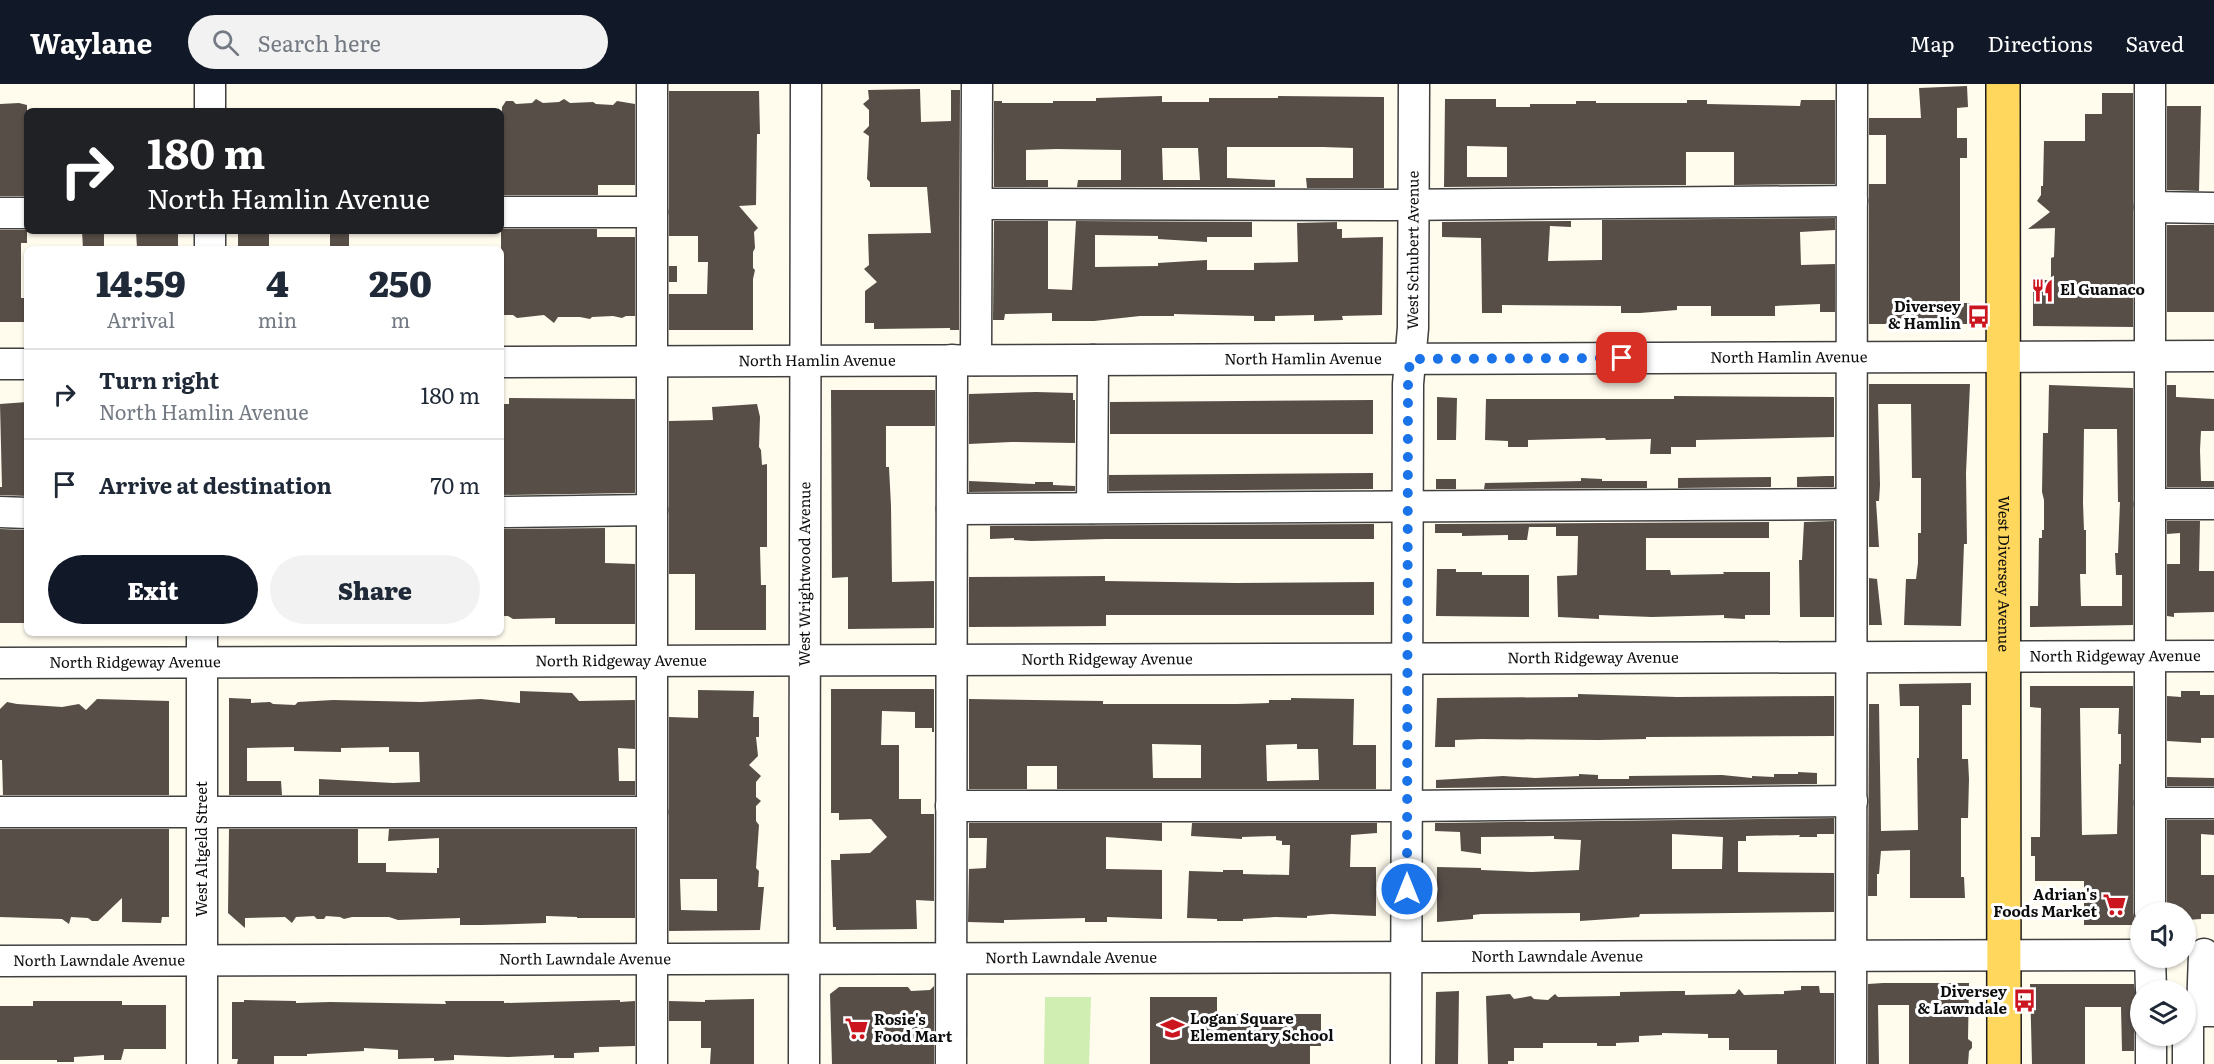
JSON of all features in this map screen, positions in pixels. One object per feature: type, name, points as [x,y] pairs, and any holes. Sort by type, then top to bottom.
[{"type":"main road","name":"West Diversey Avenue","points":[[2003,84],[2004,1064]]},
{"type":"street","points":[[210,84],[210,108]]},
{"type":"street","points":[[652,84],[652,1064]]},
{"type":"street","name":"West Wrightwood Avenue","points":[[804,1064],[806,84]]},
{"type":"street","points":[[951,1064],[952,509],[977,204],[977,84]]},
{"type":"street","name":"West Schubert Avenue","points":[[1406,1064],[1407,506],[1408,384],[1413,328],[1414,84]]},
{"type":"street","points":[[1851,1064],[1852,84]]},
{"type":"street","points":[[2150,84],[2150,902]]},
{"type":"street","points":[[977,204],[1413,205],[1852,201]]},
{"type":"street","points":[[2150,207],[2214,208]]},
{"type":"street","points":[[504,212],[652,212]]},
{"type":"street","points":[[0,213],[24,213]]},
{"type":"street","name":"North Hamlin Avenue","points":[[504,362],[2214,357]]},
{"type":"street","points":[[1092,508],[1094,360]]},
{"type":"street","points":[[0,364],[24,364]]},
{"type":"street","points":[[952,509],[1851,504]]},
{"type":"street","points":[[2150,504],[2214,504]]},
{"type":"street","points":[[504,512],[652,510]]},
{"type":"street","points":[[0,512],[24,513]]},
{"type":"street","name":"West Altgeld Street","points":[[202,636],[202,1064]]},
{"type":"street","name":"North Ridgeway Avenue","points":[[0,663],[2214,656]]},
{"type":"street","points":[[951,806],[1407,807],[1852,801]]},
{"type":"street","points":[[2150,802],[2214,803]]},
{"type":"street","points":[[0,812],[652,812]]},
{"type":"street","points":[[2188,1064],[2188,1011],[2208,1011],[2201,954]]},
{"type":"street","name":"North Lawndale Avenue","points":[[0,961],[2130,955]]},
{"type":"street","points":[[2151,1046],[2151,1064]]},
{"type":"green space","points":[[1045,997],[1091,997],[1089,1064],[1044,1064]]},
{"type":"building","points":[[1967,86],[1968,107],[1957,108],[1957,138],[1967,138],[1967,158],[1960,158],[1960,303],[1970,303],[1970,324],[1869,324],[1869,184],[1886,184],[1886,135],[1869,135],[1869,118],[1921,118],[1919,88]]},
{"type":"building","points":[[920,89],[921,122],[951,121],[951,90],[960,90],[959,330],[950,330],[950,328],[874,329],[874,323],[865,323],[865,291],[877,282],[864,269],[869,265],[868,234],[931,233],[927,187],[870,187],[867,179],[869,136],[863,132],[869,126],[869,110],[863,104],[869,99],[868,90]]},
{"type":"building","points":[[669,91],[759,91],[760,134],[757,134],[756,205],[739,206],[758,228],[754,232],[753,252],[755,270],[753,330],[669,330],[669,294],[707,294],[708,262],[698,262],[698,236],[669,236]]},
{"type":"building","points":[[2102,93],[2133,93],[2133,327],[2033,326],[2033,280],[2051,280],[2051,258],[2054,257],[2055,228],[2028,229],[2050,212],[2037,201],[2041,195],[2041,186],[2043,186],[2044,141],[2085,141],[2085,114],[2102,114]]},
{"type":"building","points":[[1162,96],[1162,102],[1209,102],[1209,98],[1278,98],[1278,96],[1384,97],[1384,188],[1307,188],[1306,178],[1353,178],[1353,148],[1323,147],[1227,147],[1227,178],[1275,180],[1275,187],[1077,187],[1078,180],[1121,180],[1121,150],[1056,149],[1026,150],[1026,180],[1048,180],[1048,187],[994,187],[994,101],[1053,103],[1053,101],[1096,101],[1096,98]],"holes":[[[1162,148],[1198,148],[1200,180],[1163,180]]]},
{"type":"building","points":[[536,99],[543,103],[559,102],[564,99],[570,103],[593,102],[613,105],[617,101],[635,104],[635,185],[598,185],[598,195],[504,195],[504,108],[502,107],[506,101],[513,101],[516,104],[532,103]]},
{"type":"building","points":[[1445,99],[1496,99],[1496,107],[1576,104],[1576,101],[1687,103],[1687,100],[1707,100],[1707,104],[1800,106],[1801,100],[1835,100],[1835,184],[1734,185],[1734,152],[1686,152],[1686,185],[1444,187]],"holes":[[[1467,146],[1507,147],[1507,177],[1467,177]]]},
{"type":"building","points":[[0,104],[27,105],[27,108],[24,108],[24,196],[0,196]]},
{"type":"building","points":[[2167,106],[2201,106],[2199,191],[2167,190]]},
{"type":"building","points":[[1835,218],[1835,230],[1800,232],[1801,265],[1835,264],[1835,312],[1820,312],[1820,304],[1775,306],[1775,316],[1711,316],[1711,306],[1677,306],[1677,310],[1621,313],[1621,306],[1502,305],[1502,313],[1482,313],[1481,238],[1442,237],[1442,222],[1571,221],[1571,227],[1550,226],[1548,261],[1602,260],[1602,220]]},
{"type":"building","points":[[994,221],[1048,221],[1048,289],[1072,290],[1076,221],[1252,222],[1252,237],[1207,237],[1207,242],[1158,239],[1158,236],[1095,235],[1095,267],[1158,266],[1158,263],[1207,260],[1207,270],[1254,270],[1254,263],[1298,262],[1297,223],[1337,222],[1337,229],[1342,229],[1342,238],[1383,237],[1382,315],[1342,316],[1343,320],[1314,321],[1314,315],[1275,316],[1275,321],[1254,321],[1254,316],[1174,314],[1174,316],[1140,316],[1094,321],[1052,321],[1052,313],[1005,314],[1004,320],[993,320]]},
{"type":"building","points":[[2167,225],[2214,225],[2214,312],[2167,312]]},
{"type":"building","points":[[504,229],[597,229],[597,237],[635,237],[635,316],[592,317],[590,319],[558,317],[554,323],[544,315],[517,318],[513,315],[504,315],[504,246],[501,246],[501,234],[504,234]]},
{"type":"building","points":[[0,230],[24,230],[24,234],[27,234],[27,243],[21,243],[21,298],[24,298],[24,322],[0,322]]},
{"type":"building","points":[[82,234],[104,234],[104,246],[83,246]]},
{"type":"building","points":[[136,234],[178,234],[178,246],[137,246]]},
{"type":"building","points":[[238,234],[269,234],[269,246],[238,246]]},
{"type":"building","points":[[330,234],[349,234],[349,246],[330,246]]},
{"type":"building","points":[[669,266],[677,266],[677,282],[669,282]]},
{"type":"building","points":[[1869,384],[1970,384],[1966,473],[1967,544],[1964,544],[1961,626],[1904,625],[1906,579],[1916,579],[1918,533],[1921,533],[1921,478],[1912,478],[1911,404],[1878,404],[1880,485],[1879,501],[1876,501],[1879,547],[1869,547]]},
{"type":"building","points":[[2049,385],[2133,388],[2133,625],[2030,627],[2030,606],[2038,606],[2039,538],[2042,538],[2042,530],[2044,530],[2043,433],[2048,433]],"holes":[[[2084,429],[2117,429],[2118,502],[2120,502],[2118,553],[2115,553],[2116,575],[2122,575],[2122,606],[2081,606],[2080,574],[2086,574],[2086,530],[2084,530],[2083,503]]]},
{"type":"building","points":[[2167,385],[2176,385],[2176,397],[2214,399],[2214,431],[2201,431],[2200,450],[2201,481],[2214,481],[2214,487],[2167,487]]},
{"type":"building","points":[[831,390],[935,390],[935,426],[886,426],[886,467],[889,467],[891,506],[892,582],[934,581],[934,628],[848,629],[848,577],[832,578]]},
{"type":"building","points":[[1073,393],[1075,443],[969,444],[969,394]]},
{"type":"building","points":[[1674,396],[1834,397],[1834,437],[1696,440],[1696,447],[1671,447],[1671,454],[1650,454],[1651,439],[1528,440],[1528,447],[1508,447],[1508,441],[1485,440],[1486,399],[1674,399]]},
{"type":"building","points":[[1437,397],[1457,398],[1456,440],[1437,440]]},
{"type":"building","points":[[509,398],[635,399],[635,493],[504,495],[504,404],[509,404]]},
{"type":"building","points":[[1373,400],[1373,434],[1110,434],[1110,402]]},
{"type":"building","points":[[24,402],[24,496],[0,495],[0,487],[2,487],[0,404]]},
{"type":"building","points":[[757,404],[760,417],[759,447],[762,465],[767,464],[767,547],[760,547],[761,585],[766,585],[766,630],[695,630],[695,574],[669,574],[669,421],[713,420],[712,407]]},
{"type":"building","points":[[1373,473],[1373,489],[1109,491],[1109,475]]},
{"type":"building","points":[[1834,476],[1834,487],[1797,487],[1797,477]]},
{"type":"building","points":[[1771,477],[1771,487],[1678,488],[1678,478]]},
{"type":"building","points":[[1581,478],[1602,479],[1602,481],[1647,481],[1647,488],[1484,489],[1485,483],[1581,481]]},
{"type":"building","points":[[1436,479],[1456,479],[1456,489],[1436,489]]},
{"type":"building","points":[[969,481],[1035,484],[1035,482],[1053,482],[1053,485],[1075,486],[1075,491],[969,492]]},
{"type":"building","points":[[1834,521],[1834,617],[1800,617],[1799,560],[1802,560],[1804,522]]},
{"type":"building","points":[[2167,521],[2200,521],[2199,571],[2214,571],[2214,612],[2174,613],[2174,617],[2167,616],[2167,564],[2180,564],[2180,533],[2167,534]]},
{"type":"building","points":[[1769,522],[1769,538],[1646,538],[1646,570],[1670,570],[1671,575],[1770,572],[1770,615],[1745,615],[1745,619],[1724,618],[1724,615],[1652,617],[1599,615],[1599,619],[1558,617],[1557,576],[1577,575],[1578,536],[1556,536],[1556,527],[1529,527],[1527,540],[1508,540],[1508,535],[1462,536],[1462,533],[1435,533],[1435,524]]},
{"type":"building","points":[[1374,524],[1374,539],[1031,541],[1014,540],[1014,538],[990,539],[990,526]]},
{"type":"building","points":[[605,528],[605,563],[635,564],[635,624],[555,624],[555,618],[513,619],[504,616],[504,529]]},
{"type":"building","points":[[0,529],[24,530],[24,623],[0,623]]},
{"type":"building","points":[[1437,569],[1482,572],[1482,575],[1529,575],[1529,617],[1436,616]]},
{"type":"building","points":[[1105,576],[1105,581],[1374,582],[1374,615],[1106,615],[1106,626],[969,627],[969,577]]},
{"type":"building","points":[[1869,578],[1877,579],[1882,625],[1869,625]]},
{"type":"building","points":[[1971,683],[1971,705],[1962,705],[1962,759],[1968,759],[1969,779],[1968,818],[1961,818],[1961,877],[1964,877],[1965,898],[1910,898],[1910,850],[1881,851],[1879,874],[1877,874],[1877,896],[1868,896],[1869,704],[1879,704],[1881,831],[1918,830],[1919,706],[1900,706],[1899,684]]},
{"type":"building","points":[[2030,686],[2133,686],[2133,902],[2130,902],[2130,925],[2084,925],[2084,881],[2035,881],[2035,856],[2031,856],[2031,837],[2040,837],[2041,708],[2030,707]],"holes":[[[2080,708],[2119,708],[2118,734],[2121,734],[2121,764],[2119,764],[2117,834],[2082,835]]]},
{"type":"building","points":[[831,689],[934,689],[934,732],[932,728],[915,728],[915,712],[882,711],[881,745],[899,745],[899,799],[921,799],[921,814],[934,814],[934,901],[916,900],[917,929],[836,930],[836,927],[833,927],[831,860],[840,860],[840,854],[870,853],[887,837],[871,819],[839,820],[839,813],[831,813]]},
{"type":"building","points":[[698,690],[754,691],[753,717],[759,717],[759,737],[756,737],[758,756],[749,765],[761,776],[756,782],[756,797],[761,801],[756,806],[756,821],[759,825],[756,868],[759,871],[758,887],[764,887],[760,930],[669,931],[669,717],[698,718]],"holes":[[[680,879],[717,879],[717,911],[681,910]]]},
{"type":"building","points":[[520,691],[572,693],[579,701],[635,700],[635,749],[618,748],[619,781],[635,781],[635,795],[319,795],[319,779],[393,783],[420,782],[419,752],[389,752],[389,747],[341,748],[341,752],[294,751],[294,747],[247,748],[247,781],[281,781],[282,795],[229,795],[229,698],[251,699],[251,703],[270,702],[295,705],[298,702],[333,700],[421,702],[481,699],[520,703]]},
{"type":"building","points":[[2181,691],[2200,691],[2200,695],[2214,695],[2214,738],[2201,738],[2201,743],[2167,741],[2167,696],[2181,697]]},
{"type":"building","points":[[1578,694],[1677,697],[1834,696],[1834,736],[1646,737],[1646,739],[1598,740],[1482,739],[1455,740],[1455,747],[1435,747],[1437,698],[1578,697]]},
{"type":"building","points":[[1291,698],[1354,699],[1353,745],[1376,745],[1376,789],[1057,789],[1057,766],[1027,766],[1027,789],[969,789],[969,699],[1103,701],[1103,704],[1237,704],[1291,700]],"holes":[[[1152,744],[1201,745],[1201,778],[1153,778]],[[1297,744],[1297,749],[1318,749],[1319,780],[1267,781],[1266,745]]]},
{"type":"building","points":[[97,699],[169,701],[169,795],[3,795],[0,709],[7,702],[62,707],[79,704],[86,710]]},
{"type":"building","points":[[1798,772],[1817,773],[1817,784],[1436,788],[1436,780],[1503,776],[1535,778],[1579,776],[1579,774],[1598,775],[1598,779],[1629,779],[1629,776],[1722,775],[1752,778],[1752,776],[1774,777],[1774,774],[1798,774]]},
{"type":"building","points":[[2167,777],[2214,778],[2214,786],[2167,786]]},
{"type":"building","points":[[1834,818],[1834,834],[1817,834],[1817,837],[1746,836],[1746,841],[1738,841],[1738,872],[1834,873],[1834,912],[1640,914],[1639,917],[1580,921],[1580,913],[1481,914],[1473,915],[1473,919],[1437,922],[1437,867],[1532,872],[1579,870],[1581,840],[1554,839],[1554,836],[1481,837],[1481,854],[1461,851],[1460,832],[1435,831],[1435,823]],"holes":[[[1672,834],[1723,837],[1722,869],[1672,869]]]},
{"type":"building","points":[[2167,820],[2214,820],[2214,835],[2201,834],[2201,875],[2214,875],[2214,914],[2201,914],[2201,919],[2196,919],[2196,902],[2167,902]]},
{"type":"building","points":[[969,823],[1162,823],[1162,841],[1106,837],[1106,869],[1162,870],[1162,919],[1107,917],[1107,922],[1085,922],[1085,918],[1004,920],[1004,923],[968,922],[969,869],[986,868],[987,838],[969,838]]},
{"type":"building","points":[[1192,823],[1377,823],[1377,833],[1351,835],[1350,867],[1376,867],[1376,916],[1331,914],[1307,916],[1307,918],[1276,917],[1243,919],[1243,921],[1187,918],[1189,871],[1243,870],[1243,874],[1289,875],[1290,845],[1282,845],[1282,841],[1276,840],[1276,836],[1242,837],[1242,839],[1191,836]]},
{"type":"building","points":[[0,829],[169,829],[169,917],[162,917],[161,923],[122,922],[122,898],[98,921],[71,917],[69,924],[62,919],[0,917]]},
{"type":"building","points":[[229,829],[358,829],[358,863],[386,863],[386,872],[437,873],[439,838],[388,841],[389,829],[635,829],[635,918],[546,916],[546,923],[460,925],[460,918],[398,920],[389,917],[344,919],[326,916],[324,919],[317,919],[314,916],[296,917],[292,923],[285,917],[245,918],[245,928],[228,913]]},
{"type":"building","points":[[1969,983],[1968,1039],[1972,1042],[1972,1048],[1969,1051],[1968,1064],[1909,1064],[1909,1005],[1878,1005],[1879,1064],[1868,1064],[1868,984]]},
{"type":"building","points":[[2030,984],[2130,984],[2130,1046],[2134,1046],[2134,1051],[2122,1051],[2121,1007],[2085,1007],[2085,1064],[2032,1064]]},
{"type":"building","points":[[934,986],[934,1064],[832,1064],[830,994],[839,987],[908,987],[911,991],[930,990]]},
{"type":"building","points":[[1801,986],[1819,986],[1820,993],[1834,993],[1834,1064],[1777,1064],[1777,1050],[1729,1050],[1729,1038],[1708,1038],[1708,1034],[1662,1033],[1662,1035],[1639,1036],[1639,1042],[1616,1043],[1616,1046],[1597,1046],[1597,1043],[1543,1043],[1543,1048],[1514,1048],[1514,1061],[1508,1061],[1508,1064],[1488,1064],[1486,996],[1510,994],[1514,999],[1531,996],[1534,999],[1548,1000],[1555,994],[1558,997],[1620,996],[1620,992],[1685,991],[1685,995],[1735,994],[1739,989],[1744,995],[1784,994],[1784,991],[1801,990]]},
{"type":"building","points":[[1459,991],[1458,1064],[1435,1064],[1436,992]]},
{"type":"building","points":[[1150,997],[1217,997],[1217,1014],[1321,1014],[1321,1046],[1310,1046],[1310,1064],[1150,1064]]},
{"type":"building","points":[[754,999],[754,1064],[710,1064],[711,1048],[701,1048],[701,1021],[669,1021],[669,1001],[705,1002],[705,1000]]},
{"type":"building","points":[[244,1000],[296,1001],[296,1003],[446,1004],[445,1001],[504,1001],[504,1003],[635,1001],[635,1046],[599,1047],[599,1052],[574,1053],[574,1058],[554,1058],[554,1055],[508,1057],[454,1055],[454,1060],[434,1061],[434,1058],[398,1059],[398,1050],[364,1048],[364,1051],[307,1054],[307,1056],[274,1056],[274,1064],[237,1064],[238,1059],[232,1059],[232,1002],[244,1002]]},
{"type":"building","points":[[33,1001],[122,1001],[122,1005],[166,1005],[166,1049],[124,1049],[121,1060],[104,1060],[104,1055],[74,1057],[74,1062],[0,1060],[0,1006],[33,1006]]},
{"type":"place","name":"El Guanaco","points":[[2042,290]]},
{"type":"place","name":"Diversey & Hamlin","points":[[1979,316]]},
{"type":"place","name":"Adrian's Foods Market","points":[[2115,904]]},
{"type":"place","name":"Diversey & Lawndale","points":[[2025,1001]]},
{"type":"place","name":"Logan Square Elementary School","points":[[1172,1028]]},
{"type":"place","name":"Rosie's Food Mart","points":[[856,1029]]},
{"type":"route","points":[[1407,889],[1408,384],[1410,359],[1622,358]]}]
